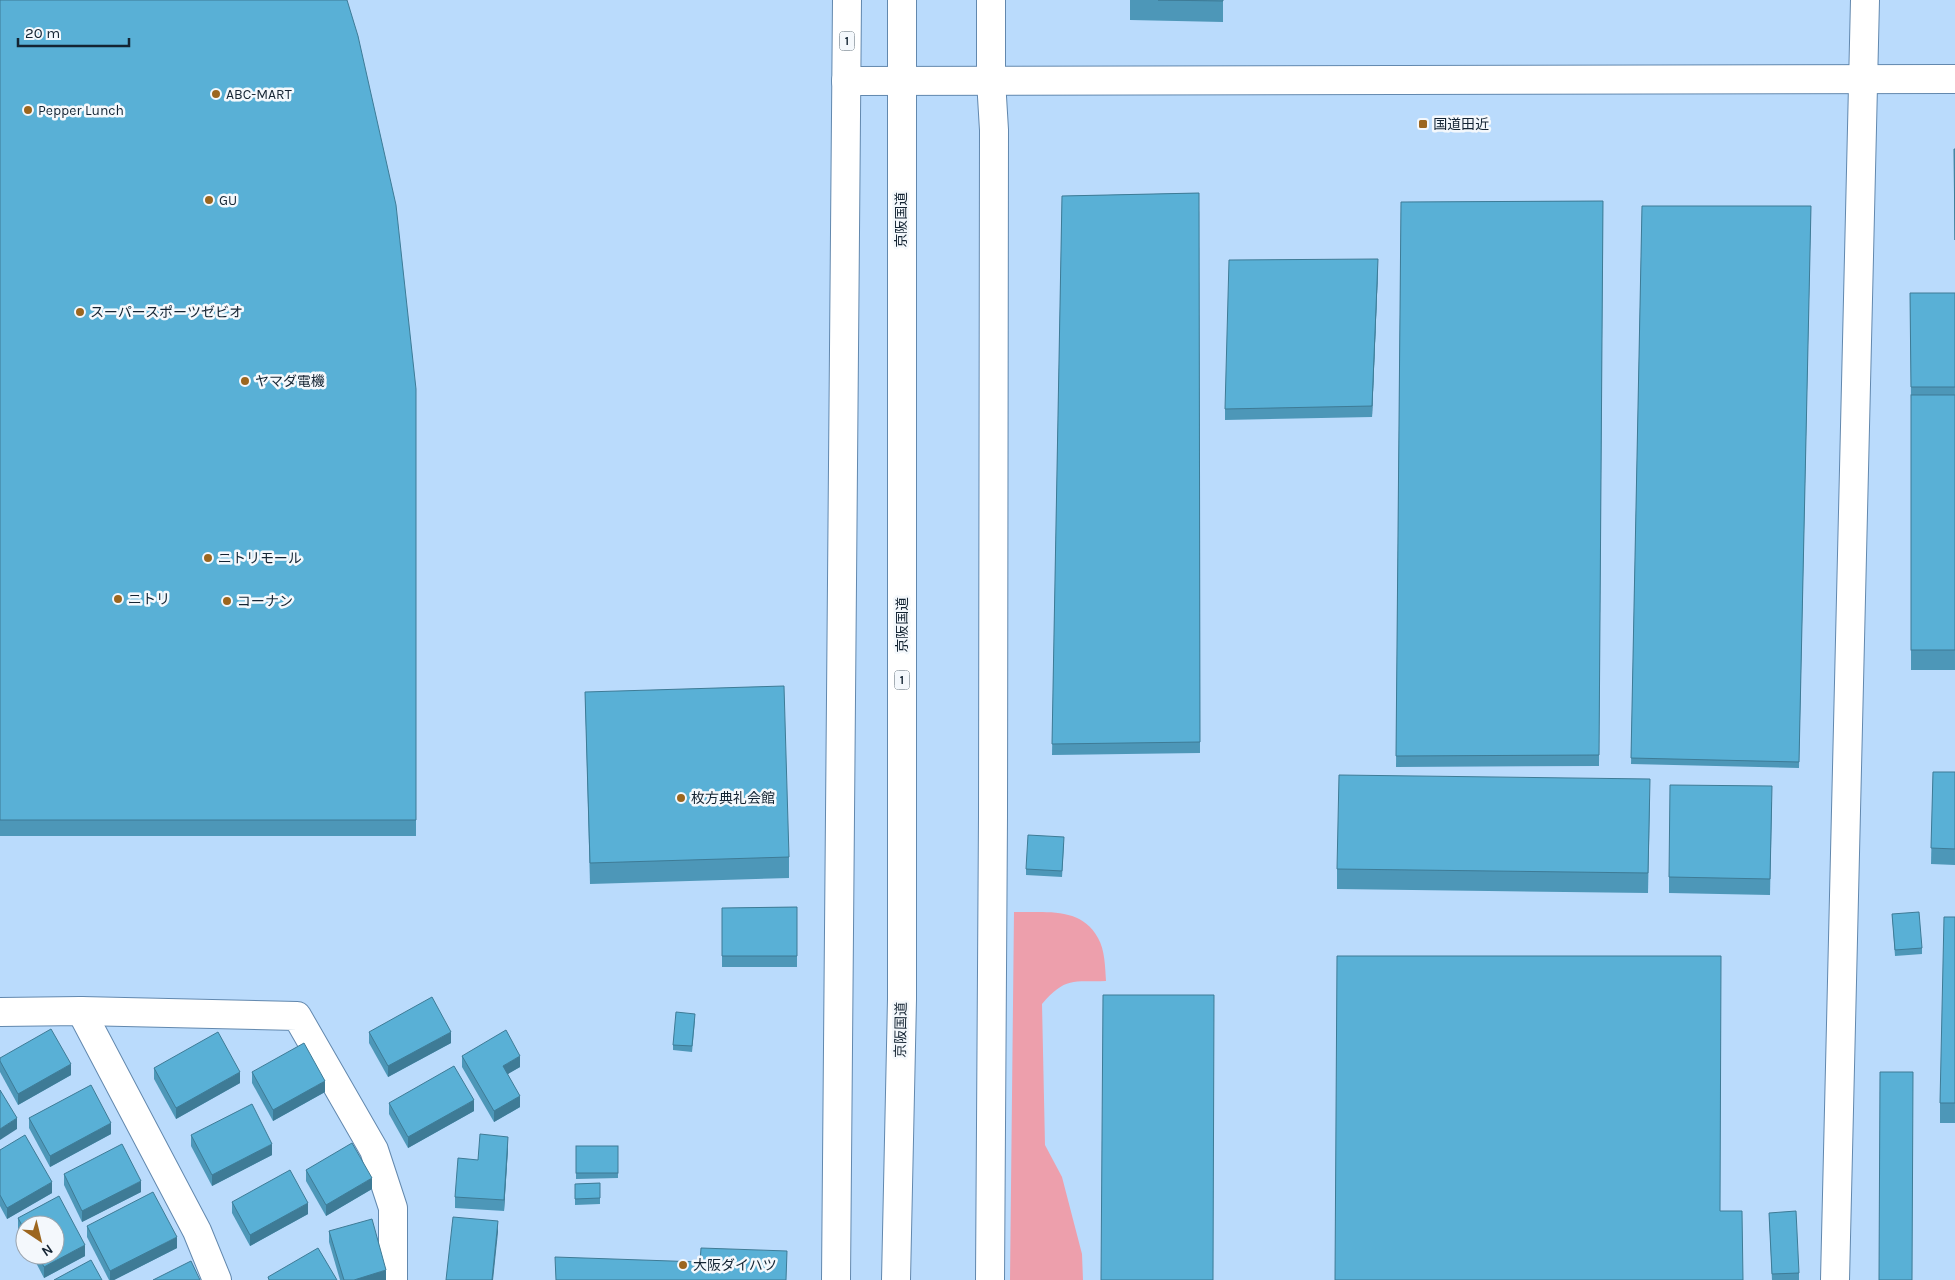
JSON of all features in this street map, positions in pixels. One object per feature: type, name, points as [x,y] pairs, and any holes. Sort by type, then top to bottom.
[{"type":"main road","name":"1","points":[[836,1280],[847,0]]},
{"type":"main road","name":"京阪国道","points":[[896,1280],[902,999],[902,0]]},
{"type":"main road","points":[[990,1280],[994,687],[994,130],[991,80],[991,0]]},
{"type":"main road","points":[[1835,1280],[1864,81],[1864,0]]},
{"type":"main road","points":[[846,81],[1955,80]]},
{"type":"main road","points":[[80,1011],[197,1231],[217,1280]]},
{"type":"main road","points":[[0,1012],[80,1011],[297,1016],[374,1150],[393,1208],[393,1280]]},
{"type":"shaded area","points":[[1014,912],[1049,912],[1072,916],[1091,928],[1098,938],[1103,953],[1106,981],[1077,982],[1064,985],[1050,995],[1042,1004],[1045,1145],[1062,1177],[1082,1254],[1083,1280],[1010,1280]]},
{"type":"building","name":"ニトリモール","points":[[0,0],[347,0],[358,36],[396,205],[416,389],[416,820],[0,820]]},
{"type":"building","points":[[1158,0],[1223,0],[1223,1]]},
{"type":"building","points":[[1954,149],[1955,149],[1955,240]]},
{"type":"building","points":[[1199,193],[1200,742],[1052,744],[1062,196]]},
{"type":"building","points":[[1603,201],[1599,755],[1396,756],[1401,202]]},
{"type":"building","points":[[1642,206],[1811,206],[1799,762],[1631,758]]},
{"type":"building","points":[[1378,259],[1372,406],[1225,409],[1229,260]]},
{"type":"building","points":[[1910,293],[1955,293],[1955,387],[1911,387]]},
{"type":"building","points":[[1911,395],[1955,395],[1955,650],[1911,650]]},
{"type":"building","points":[[784,686],[789,857],[590,863],[585,692]]},
{"type":"building","points":[[1933,772],[1955,772],[1955,849],[1931,848]]},
{"type":"building","points":[[1339,775],[1650,779],[1648,873],[1337,869]]},
{"type":"building","points":[[1670,785],[1772,786],[1770,879],[1669,877]]},
{"type":"building","points":[[1028,835],[1064,837],[1062,871],[1026,869]]},
{"type":"building","points":[[797,907],[797,956],[722,956],[722,908]]},
{"type":"building","points":[[1919,912],[1922,948],[1895,950],[1892,914]]},
{"type":"building","points":[[1944,917],[1955,917],[1955,1103],[1940,1103]]},
{"type":"building","points":[[1337,956],[1721,956],[1720,1211],[1742,1211],[1743,1280],[1335,1280]]},
{"type":"building","points":[[1103,995],[1214,995],[1213,1280],[1101,1280]]},
{"type":"building","points":[[432,997],[451,1032],[388,1066],[369,1032]]},
{"type":"building","points":[[676,1012],[695,1014],[692,1046],[673,1045]]},
{"type":"building","points":[[51,1029],[71,1064],[18,1094],[0,1058]]},
{"type":"building","points":[[506,1030],[520,1056],[503,1066],[520,1096],[494,1111],[462,1056]]},
{"type":"building","points":[[218,1032],[240,1072],[176,1108],[154,1068]]},
{"type":"building","points":[[304,1043],[325,1081],[273,1110],[252,1072]]},
{"type":"building","points":[[454,1066],[474,1100],[408,1137],[389,1103]]},
{"type":"building","points":[[1880,1072],[1913,1072],[1912,1280],[1879,1280]]},
{"type":"building","points":[[91,1085],[111,1123],[50,1156],[29,1118]]},
{"type":"building","points":[[0,1090],[17,1118],[0,1129]]},
{"type":"building","points":[[252,1104],[272,1144],[212,1175],[191,1135]]},
{"type":"building","points":[[480,1134],[508,1137],[504,1200],[455,1197],[458,1158],[478,1160]]},
{"type":"building","points":[[25,1135],[52,1182],[7,1208],[0,1195],[0,1150]]},
{"type":"building","points":[[352,1143],[372,1178],[326,1205],[306,1170]]},
{"type":"building","points":[[122,1144],[141,1181],[82,1211],[64,1174]]},
{"type":"building","points":[[576,1146],[618,1146],[618,1173],[576,1173]]},
{"type":"building","points":[[290,1170],[308,1203],[250,1235],[232,1202]]},
{"type":"building","points":[[600,1183],[600,1198],[575,1199],[575,1184]]},
{"type":"building","points":[[153,1192],[177,1237],[110,1271],[87,1226]]},
{"type":"building","points":[[59,1196],[85,1245],[65,1256],[65,1215],[24,1215]]},
{"type":"building","points":[[1796,1211],[1799,1273],[1772,1274],[1769,1213]]},
{"type":"building","points":[[453,1217],[498,1221],[492,1280],[446,1280]]},
{"type":"building","points":[[372,1219],[386,1270],[354,1280],[344,1280],[329,1231]]},
{"type":"building","points":[[318,1248],[337,1280],[269,1280],[268,1277]]},
{"type":"building","points":[[701,1248],[787,1251],[786,1280],[556,1280],[555,1257],[700,1262]]},
{"type":"building","points":[[91,1260],[102,1280],[54,1280]]},
{"type":"building","points":[[191,1261],[200,1280],[153,1280]]},
{"type":"place","name":"ABC-MART","points":[[216,94]]},
{"type":"place","name":"Pepper Lunch","points":[[28,110]]},
{"type":"place","name":"国道田近","points":[[1423,124]]},
{"type":"place","name":"GU","points":[[209,200]]},
{"type":"place","name":"スーパースポーツゼビオ","points":[[80,312]]},
{"type":"place","name":"ヤマダ電機","points":[[245,381]]},
{"type":"place","name":"ニトリモール","points":[[208,558]]},
{"type":"place","name":"ニトリ","points":[[118,599]]},
{"type":"place","name":"コーナン","points":[[227,601]]},
{"type":"place","name":"枚方典礼会館","points":[[681,798]]},
{"type":"place","name":"大阪ダイハツ","points":[[683,1265]]}]
